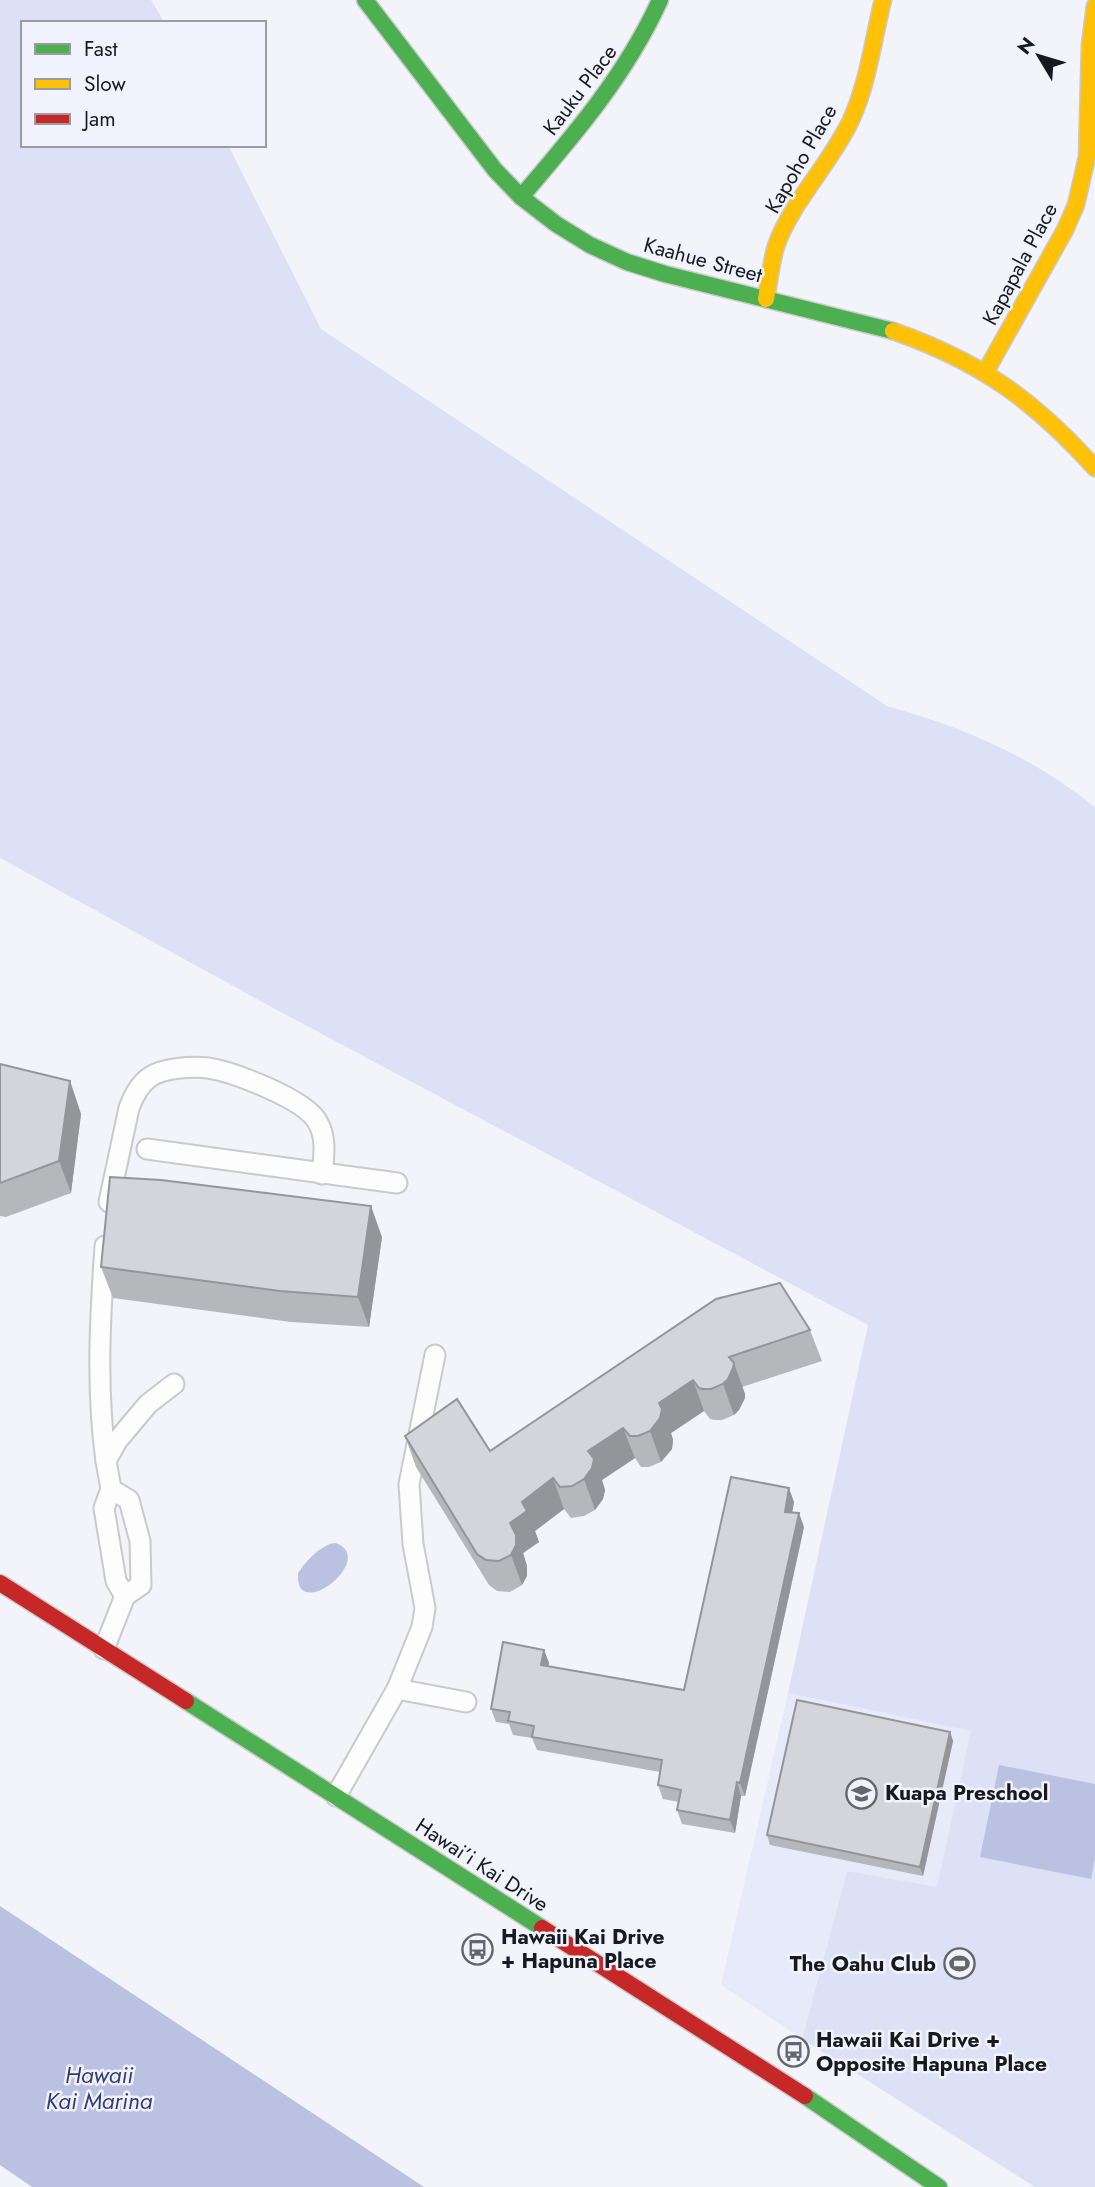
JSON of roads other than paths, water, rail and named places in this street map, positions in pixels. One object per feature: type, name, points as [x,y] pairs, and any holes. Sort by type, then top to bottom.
[{"type":"street","name":"Kaahue Street","points":[[365,0],[495,170],[521,197],[556,224],[627,261],[665,274],[884,328],[953,353],[1016,391],[1073,442],[1095,468]]},
{"type":"street","name":"Kauku Place","points":[[521,197],[617,81],[660,0]]},
{"type":"street","name":"Kapoho Place","points":[[766,299],[776,247],[783,231],[839,144],[852,117],[883,0]]},
{"type":"street","name":"Kapapala Place","points":[[986,371],[1065,230],[1076,205],[1087,157],[1090,44],[1095,6]]},
{"type":"street","name":"Hawai’i Kai Drive","points":[[0,1583],[791,2087],[939,2187]]},
{"type":"lane","points":[[125,1596],[116,1581],[104,1508],[111,1489],[101,1427],[99,1335],[109,1198],[134,1096],[150,1077],[168,1069],[207,1068],[267,1087],[306,1108],[317,1120],[323,1133],[323,1174]]},
{"type":"lane","points":[[147,1149],[397,1183]]},
{"type":"lane","points":[[336,1796],[397,1689],[422,1627],[425,1608],[413,1544],[410,1484],[435,1355]]},
{"type":"lane","points":[[106,1461],[117,1441],[148,1404],[174,1384]]},
{"type":"lane","points":[[104,1649],[125,1596],[141,1585],[140,1541],[129,1500],[111,1489]]},
{"type":"lane","points":[[397,1689],[466,1702]]},
{"type":"water","points":[[336,1543],[346,1551],[347,1562],[341,1573],[331,1584],[319,1591],[308,1592],[300,1587],[298,1573],[305,1563],[319,1550]]},
{"type":"water","points":[[999,1765],[1095,1784],[1095,1858],[1091,1879],[980,1857]]},
{"type":"water","name":"Hawaii Kai Marina","points":[[0,1906],[424,2187],[32,2187],[0,2165]]},
{"type":"place","name":"Kuapa Preschool","points":[[862,1793]]},
{"type":"place","name":"Hawaii Kai Drive + Hapuna Place","points":[[478,1949]]},
{"type":"place","name":"The Oahu Club","points":[[959,1964]]},
{"type":"place","name":"Hawaii Kai Drive + Opposite Hapuna Place","points":[[793,2052]]}]
